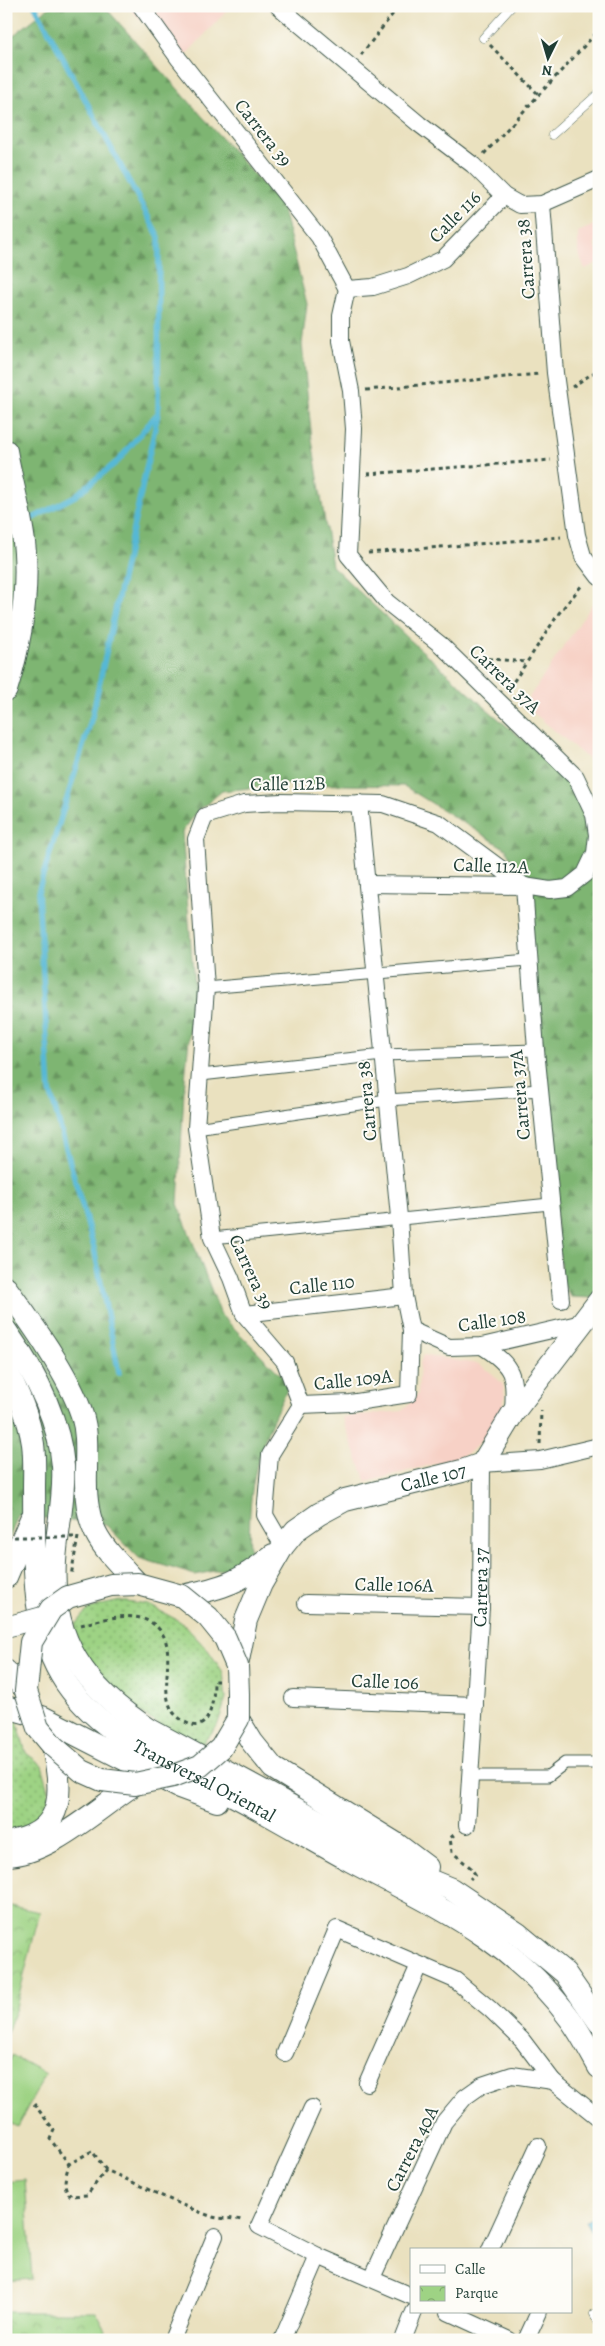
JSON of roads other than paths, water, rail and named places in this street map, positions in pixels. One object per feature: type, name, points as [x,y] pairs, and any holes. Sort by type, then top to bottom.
[{"type":"main road","points":[[6,451],[25,552],[26,595],[22,632],[6,690]]},
{"type":"main road","points":[[6,1288],[32,1323],[67,1383],[82,1415],[87,1441],[86,1506],[90,1520],[105,1548],[138,1584]]},
{"type":"main road","points":[[482,1464],[513,1413],[599,1301]]},
{"type":"main road","name":"Transversal Oriental","points":[[6,1331],[33,1372],[46,1400],[59,1442],[64,1486],[55,1560],[54,1597],[64,1637],[78,1664],[97,1689],[123,1713],[167,1740],[424,1878],[458,1885],[565,1973],[599,2022]]},
{"type":"main road","name":"Transversal Oriental","points":[[6,1369],[21,1399],[33,1446],[36,1592],[48,1646],[66,1683],[84,1706],[137,1745],[172,1766],[464,1920],[501,1947],[548,1991],[572,2021],[599,2067]]},
{"type":"main road","name":"Calle 107","points":[[229,1673],[246,1620],[261,1584],[283,1546],[296,1530],[319,1514],[345,1500],[462,1471],[482,1464]]},
{"type":"main road","points":[[6,1577],[34,1511]]},
{"type":"main road","name":"Calle 107","points":[[182,1596],[216,1589],[236,1582],[283,1546]]},
{"type":"main road","points":[[238,1719],[221,1748],[200,1766],[173,1776],[135,1784],[102,1780],[82,1772],[53,1746],[38,1728],[26,1691],[31,1642],[51,1609],[68,1597],[110,1585],[138,1584],[182,1596],[208,1617],[225,1638],[229,1673],[238,1719],[252,1742],[273,1768],[395,1843],[458,1885]]},
{"type":"main road","points":[[6,1707],[42,1717],[64,1727],[179,1787],[212,1800],[264,1813]]},
{"type":"main road","points":[[6,1855],[16,1855],[32,1843],[57,1807],[60,1786],[53,1746]]},
{"type":"main road","points":[[6,1843],[32,1843],[59,1839],[135,1784]]},
{"type":"street","name":"Carrera 39","points":[[141,6],[179,59],[319,237],[347,288]]},
{"type":"street","name":"Carrera 38","points":[[278,6],[419,124],[474,166],[504,196],[520,205],[542,204],[555,373],[577,535],[583,556],[596,575]]},
{"type":"street","points":[[542,204],[599,179]]},
{"type":"street","name":"Calle 116","points":[[347,288],[373,287],[408,276],[443,258],[504,196]]},
{"type":"street","name":"Carrera 37A","points":[[347,288],[341,316],[341,341],[351,391],[354,429],[348,555],[387,602],[441,645],[576,776],[594,815],[595,853]]},
{"type":"street","name":"Calle 112B","points":[[206,988],[196,839],[205,816],[244,804],[281,802],[384,804],[439,823],[524,886]]},
{"type":"street","name":"Carrera 38","points":[[359,803],[400,1217],[404,1296],[411,1330],[409,1394]]},
{"type":"street","name":"Calle 112A","points":[[367,884],[524,886],[550,890],[567,888],[585,874],[595,853]]},
{"type":"street","name":"Carrera 37A","points":[[524,886],[536,1050],[561,1300]]},
{"type":"street","points":[[206,988],[528,960]]},
{"type":"street","name":"Carrera 39","points":[[206,988],[196,1128],[212,1238],[231,1278],[244,1314],[285,1362],[301,1405]]},
{"type":"street","points":[[201,1075],[383,1054],[536,1050]]},
{"type":"street","points":[[196,1128],[387,1100],[540,1090]]},
{"type":"street","points":[[212,1238],[400,1217],[550,1204]]},
{"type":"street","name":"Calle 110","points":[[244,1314],[404,1296]]},
{"type":"street","name":"Calle 108","points":[[411,1330],[449,1347],[482,1346],[582,1323]]},
{"type":"street","points":[[482,1346],[500,1357],[510,1368],[514,1393],[513,1413]]},
{"type":"street","name":"Calle 109A","points":[[301,1405],[359,1402],[409,1394]]},
{"type":"street","points":[[283,1546],[265,1515],[270,1455],[301,1405]]},
{"type":"street","name":"Calle 107","points":[[482,1464],[540,1460],[599,1446]]},
{"type":"street","name":"Carrera 37","points":[[467,1825],[481,1607],[482,1464]]},
{"type":"street","name":"Calle 106A","points":[[306,1603],[481,1607]]},
{"type":"street","points":[[6,1627],[46,1616]]},
{"type":"street","points":[[6,1670],[26,1691]]},
{"type":"street","name":"Calle 106","points":[[293,1698],[476,1705]]},
{"type":"street","points":[[471,1776],[548,1776],[565,1763],[599,1763]]},
{"type":"street","points":[[285,2053],[337,1928],[455,1980],[490,2009],[522,2040],[554,2081],[599,2118]]},
{"type":"street","points":[[366,2084],[419,1965]]},
{"type":"street","name":"Carrera 40A","points":[[372,2278],[444,2122],[464,2097],[482,2084],[512,2075],[554,2081]]},
{"type":"street","points":[[312,2108],[259,2226],[318,2256],[410,2296]]},
{"type":"street","points":[[491,2248],[538,2146]]},
{"type":"street","points":[[172,2340],[215,2236]]},
{"type":"street","points":[[282,2340],[318,2256]]},
{"type":"street","points":[[403,2340],[413,2314]]},
{"type":"street","points":[[456,2314],[502,2339]]},
{"type":"street","points":[[526,2340],[537,2314]]},
{"type":"lane","points":[[483,38],[512,6]]},
{"type":"lane","points":[[552,136],[599,93]]},
{"type":"lane","points":[[594,2314],[599,2323]]},
{"type":"water","points":[[599,2214],[599,2244],[586,2221]]},
{"type":"waterway","points":[[35,6],[159,237],[158,414],[92,717],[38,892],[50,1091],[94,1248],[119,1373]]},
{"type":"waterway","points":[[33,518],[75,496],[118,461],[156,415]]}]
